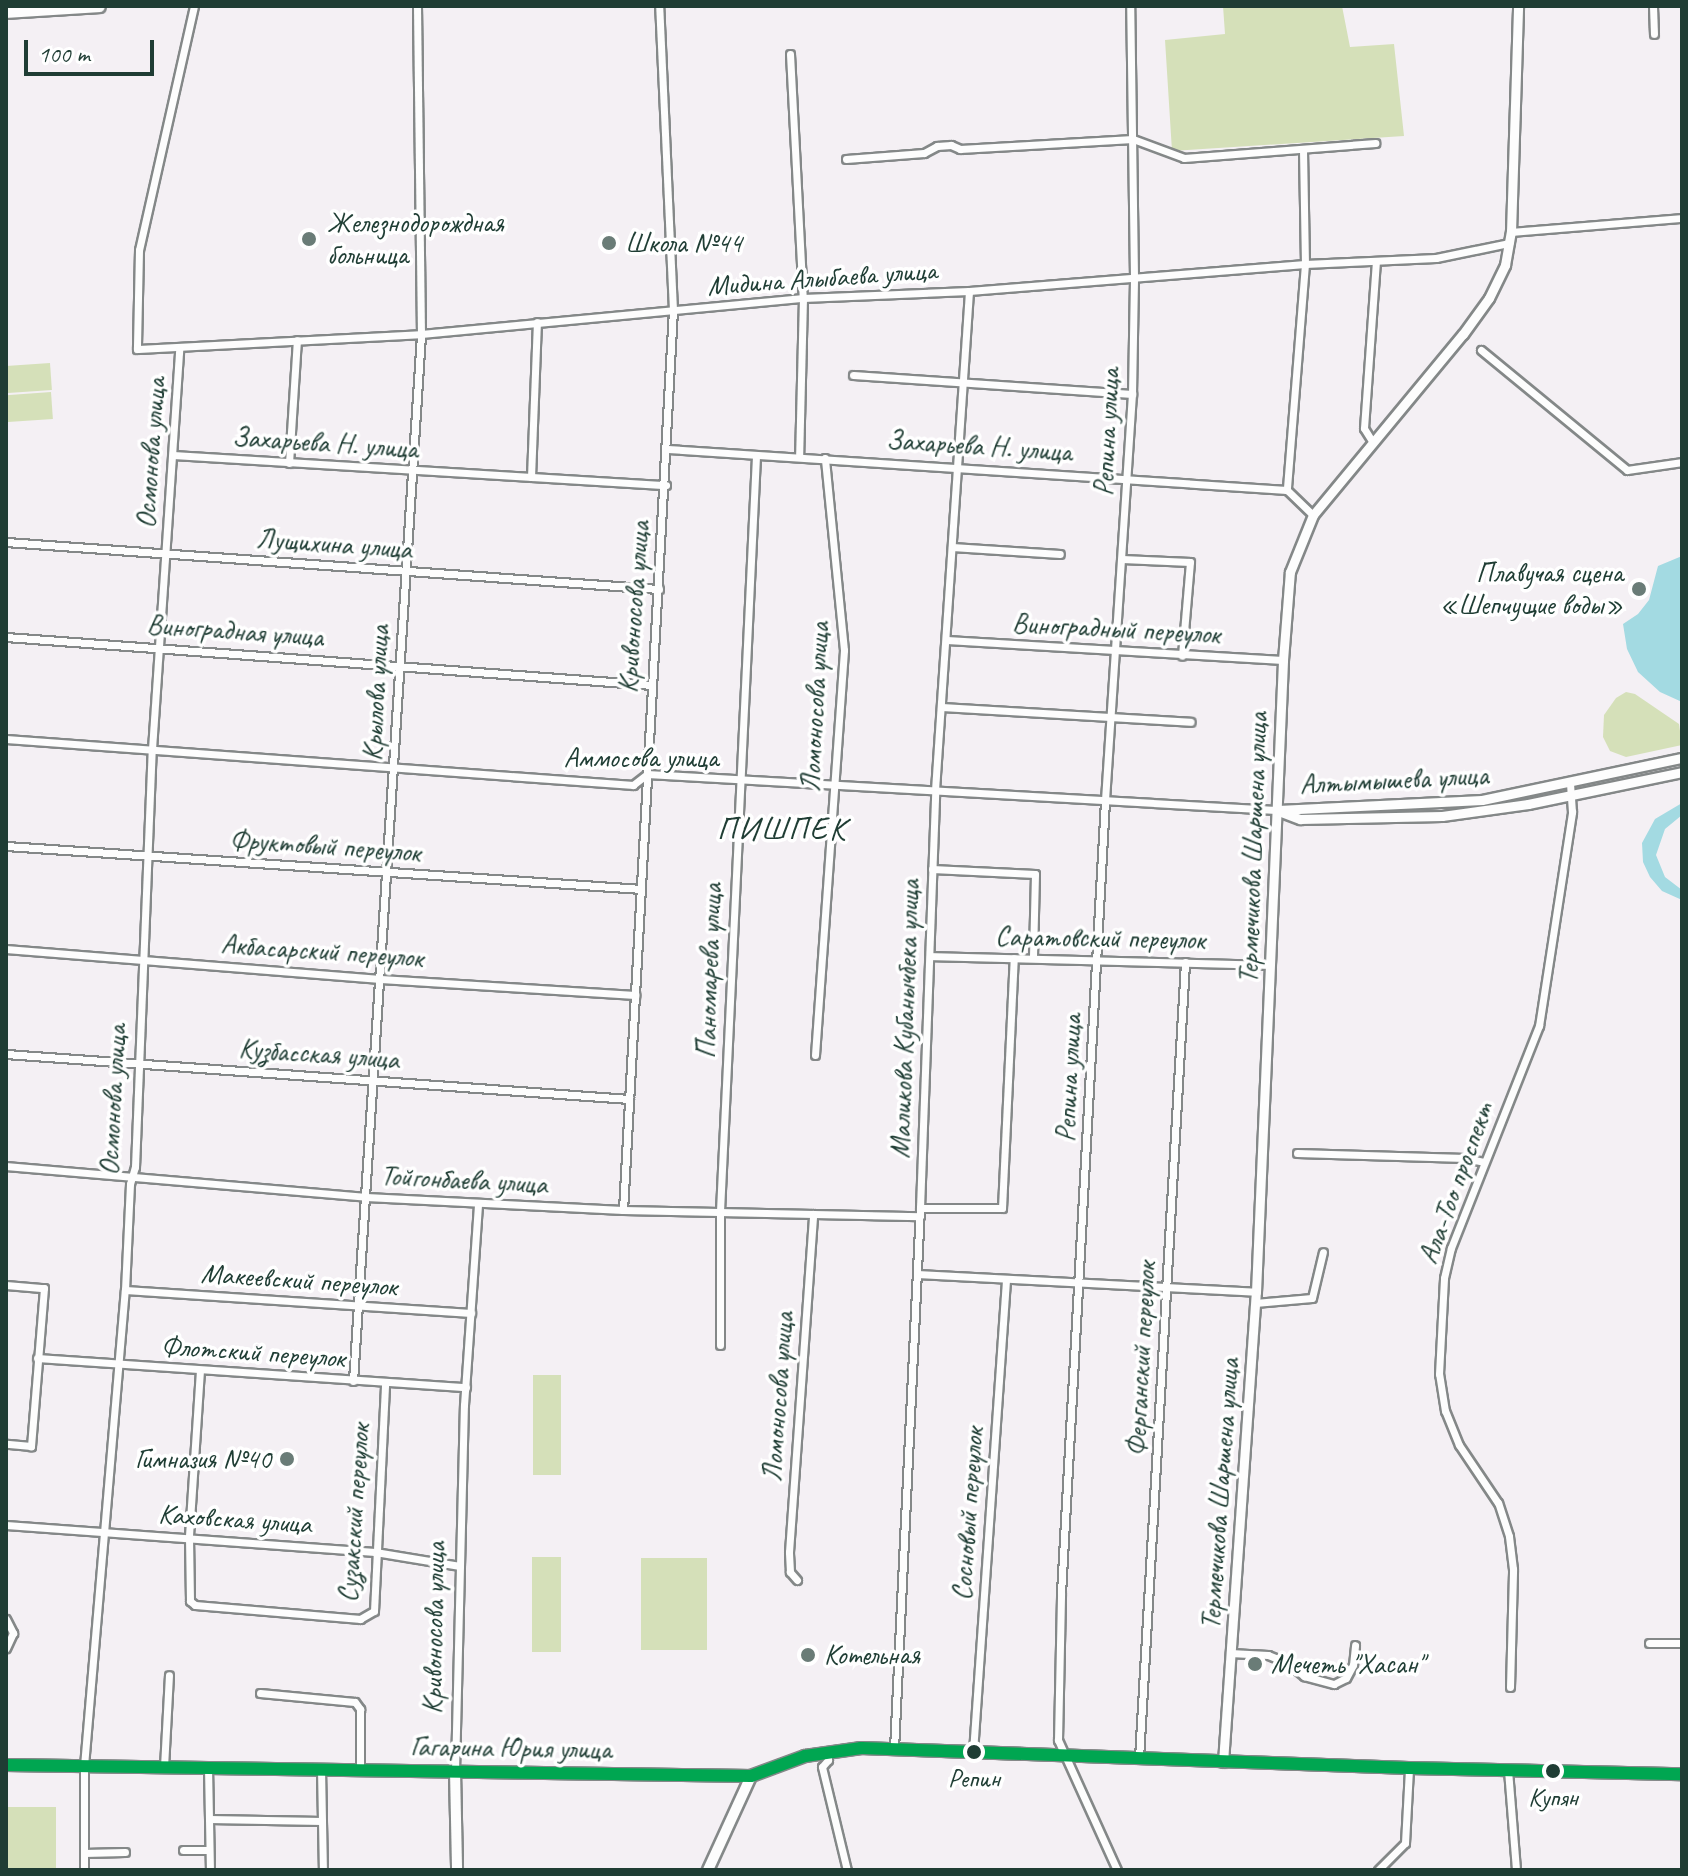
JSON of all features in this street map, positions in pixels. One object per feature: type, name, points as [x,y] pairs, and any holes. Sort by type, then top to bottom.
[{"type":"main road","points":[[6,12],[99,6]]},
{"type":"main road","name":"Гагарина Юрия улица","points":[[6,1765],[751,1776],[828,1751],[894,1749],[1409,1768],[1682,1774]]},
{"type":"main road","name":"Кривоносова улица","points":[[455,1771],[457,1870]]},
{"type":"main road","points":[[708,1870],[751,1776]]},
{"type":"street","name":"Мидина Алыбаева улица","points":[[194,6],[139,250],[137,349],[421,334],[803,298],[969,291],[1305,264],[1436,258],[1509,243]]},
{"type":"street","name":"Крылова улица","points":[[353,1381],[421,334],[417,6]]},
{"type":"street","name":"Кривоносова улица","points":[[623,1210],[668,449],[673,310],[659,6]]},
{"type":"street","name":"Репина улица","points":[[1117,1870],[1058,1740],[1061,1593],[1081,1283],[1105,800],[1132,394],[1134,277],[1130,6]]},
{"type":"street","name":"Термечикова Шаршена улица","points":[[1223,1762],[1256,1298],[1283,660],[1290,572],[1313,515],[1489,298],[1505,265],[1511,232],[1518,6]]},
{"type":"street","points":[[1653,6],[1654,34]]},
{"type":"street","points":[[790,54],[803,298],[799,457]]},
{"type":"street","points":[[846,159],[924,153],[937,146],[951,145],[960,149],[1133,139],[1184,158],[1375,143]]},
{"type":"street","points":[[1303,150],[1305,264],[1287,490],[1313,515]]},
{"type":"street","points":[[1511,232],[1682,218]]},
{"type":"street","points":[[1372,441],[1364,428],[1376,261]]},
{"type":"street","name":"Маликова Кубанычбека улица","points":[[894,1749],[920,1212],[935,790],[969,291]]},
{"type":"street","points":[[531,477],[537,322]]},
{"type":"street","points":[[289,463],[297,340]]},
{"type":"street","name":"Осмонова улица","points":[[84,1870],[84,1766],[125,1290],[152,749],[179,349]]},
{"type":"street","points":[[1481,350],[1627,470],[1682,462]]},
{"type":"street","points":[[853,375],[1132,394]]},
{"type":"street","name":"Захарьева Н. улица","points":[[668,449],[1287,490]]},
{"type":"street","name":"Захарьева Н. улица","points":[[173,455],[666,485]]},
{"type":"street","name":"Паномарева улица","points":[[720,1345],[720,1211],[756,456]]},
{"type":"street","name":"Ломоносова улица","points":[[815,1055],[844,650],[825,458]]},
{"type":"street","name":"Лущихина улица","points":[[6,542],[659,589]]},
{"type":"street","points":[[952,547],[1060,554]]},
{"type":"street","points":[[1122,559],[1190,562],[1182,656]]},
{"type":"street","name":"Виноградная улица","points":[[6,637],[652,685]]},
{"type":"street","name":"Виноградный переулок","points":[[946,640],[1283,660]]},
{"type":"street","points":[[941,707],[1191,722]]},
{"type":"street","name":"Аммосова улица","points":[[6,739],[393,770],[633,785],[647,774],[1276,810]]},
{"type":"street","name":"Алтымышева улица","points":[[1276,810],[1299,806],[1440,804],[1482,800],[1682,758]]},
{"type":"street","name":"Алтымышева улица","points":[[1276,810],[1300,819],[1442,816],[1573,795],[1682,772]]},
{"type":"street","name":"Ала-Тоо проспект","points":[[1510,1687],[1513,1569],[1509,1536],[1494,1496],[1451,1430],[1439,1374],[1446,1265],[1544,1008],[1573,795],[1570,782]]},
{"type":"street","name":"Фруктовый переулок","points":[[6,846],[641,889]]},
{"type":"street","points":[[932,869],[1035,874],[1033,957]]},
{"type":"street","name":"Акбасарский переулок","points":[[6,949],[380,979],[635,995]]},
{"type":"street","name":"Саратовский переулок","points":[[930,956],[1270,965]]},
{"type":"street","name":"Тойгонбаева улица","points":[[6,1166],[366,1197],[623,1210],[813,1214],[1002,1208],[1014,958]]},
{"type":"street","name":"Ферганский переулок","points":[[1139,1758],[1185,962]]},
{"type":"street","name":"Кузбасская улица","points":[[6,1054],[629,1099]]},
{"type":"street","points":[[1297,1153],[1465,1158],[1484,1162]]},
{"type":"street","name":"Кривоносова улица","points":[[455,1771],[466,1387],[478,1203]]},
{"type":"street","name":"Ломоносова улица","points":[[797,1580],[790,1572],[789,1552],[813,1214]]},
{"type":"street","points":[[917,1274],[1168,1287],[1256,1298],[1312,1298],[1323,1252]]},
{"type":"street","name":"Сосновый переулок","points":[[973,1752],[1006,1280]]},
{"type":"street","points":[[6,1285],[44,1288],[31,1446],[6,1444]]},
{"type":"street","name":"Макеевский переулок","points":[[125,1290],[471,1313]]},
{"type":"street","name":"Флотский переулок","points":[[37,1358],[466,1387]]},
{"type":"street","name":"Сузакский переулок","points":[[200,1370],[187,1595],[195,1605],[360,1619],[374,1611],[385,1382]]},
{"type":"street","name":"Каховская улица","points":[[6,1525],[375,1552],[460,1566]]},
{"type":"street","points":[[6,1619],[13,1633],[6,1648]]},
{"type":"street","points":[[1649,1643],[1682,1643]]},
{"type":"street","points":[[1230,1653],[1268,1655],[1288,1663],[1304,1676],[1334,1684],[1346,1678],[1353,1665],[1355,1645]]},
{"type":"street","points":[[164,1767],[169,1675]]},
{"type":"street","points":[[260,1693],[355,1702],[360,1709],[360,1770]]},
{"type":"street","points":[[828,1751],[828,1760],[822,1767],[847,1870]]},
{"type":"street","points":[[208,1767],[210,1870]]},
{"type":"street","points":[[1378,1870],[1405,1843],[1409,1768]]},
{"type":"street","points":[[321,1769],[323,1870]]},
{"type":"street","points":[[1508,1770],[1516,1870]]},
{"type":"street","points":[[209,1819],[322,1821]]},
{"type":"street","points":[[183,1850],[209,1850]]},
{"type":"street","points":[[84,1853],[125,1852]]},
{"type":"green space","points":[[1223,6],[1342,6],[1350,47],[1394,44],[1404,136],[1172,151],[1165,40],[1225,34]]},
{"type":"green space","points":[[50,363],[52,390],[8,393],[6,366]]},
{"type":"green space","points":[[51,392],[53,419],[8,422],[6,395]]},
{"type":"green space","points":[[1626,692],[1635,694],[1679,724],[1682,745],[1626,757],[1610,751],[1603,737],[1604,715],[1616,698]]},
{"type":"green space","points":[[533,1375],[561,1375],[561,1475],[533,1475]]},
{"type":"green space","points":[[532,1557],[561,1557],[561,1652],[532,1652]]},
{"type":"green space","points":[[641,1558],[707,1558],[707,1650],[641,1650]]},
{"type":"green space","points":[[6,1807],[56,1807],[56,1870],[6,1870]]},
{"type":"water","points":[[1682,556],[1682,702],[1660,692],[1638,672],[1627,649],[1623,624],[1638,614],[1649,600],[1658,566]]},
{"type":"water","points":[[1682,803],[1682,815],[1665,829],[1656,855],[1665,877],[1682,890],[1682,900],[1662,891],[1650,877],[1643,862],[1642,843],[1655,819]]},
{"type":"transit line","points":[[6,1765],[751,1776],[805,1756],[861,1748],[1409,1768],[1682,1774]]},
{"type":"place","name":"Железнодорождная больница","points":[[309,239]]},
{"type":"place","name":"Школа №44","points":[[609,243]]},
{"type":"place","name":"Плавучая сцена «Шепчущие воды»","points":[[1639,589]]},
{"type":"place","name":"Гимназия №40","points":[[287,1459]]},
{"type":"place","name":"Котельная","points":[[808,1655]]},
{"type":"place","name":"Мечеть \"Хасан\"","points":[[1255,1664]]},
{"type":"place","name":"Репин","points":[[974,1752]]},
{"type":"place","name":"Купян","points":[[1553,1771]]},
{"type":"district","name":"ПИШПЕК","points":[[782,829]]}]
